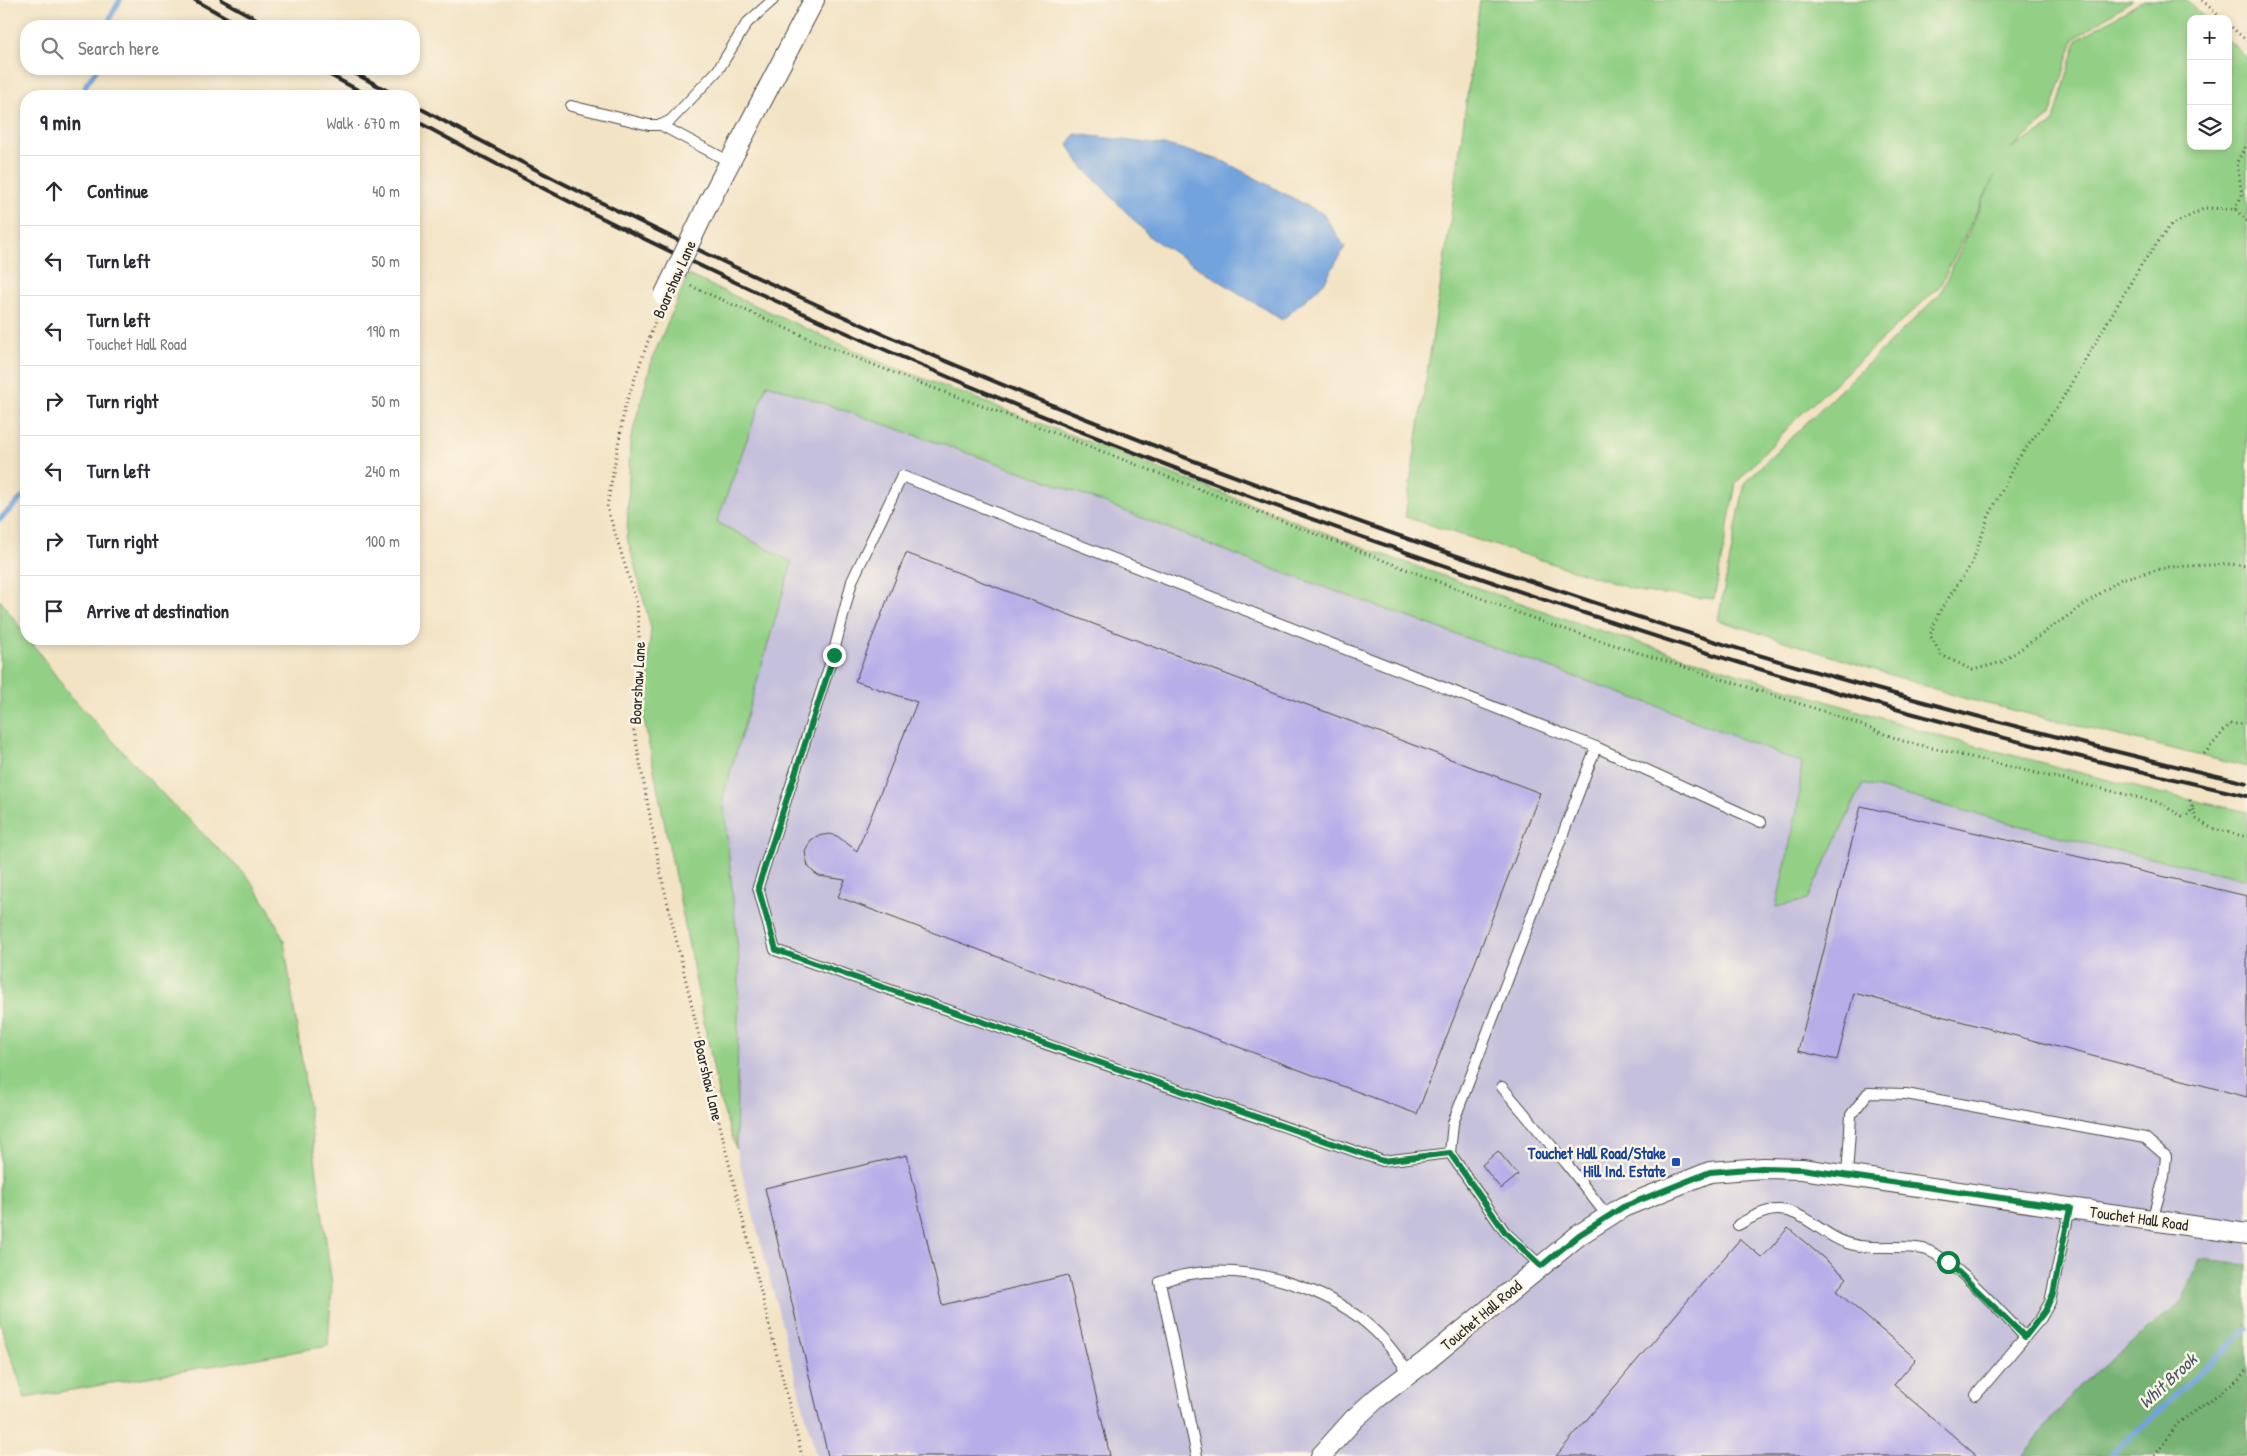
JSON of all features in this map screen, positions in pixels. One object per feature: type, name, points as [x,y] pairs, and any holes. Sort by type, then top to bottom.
[{"type":"street","name":"Boarshaw Lane","points":[[664,296],[707,206],[814,0]]},
{"type":"street","name":"Touchet Hall Road","points":[[1321,1456],[1354,1419],[1579,1235],[1623,1207],[1710,1172],[1762,1168],[1802,1169],[2247,1234]]},
{"type":"lane","points":[[662,125],[671,120],[718,70],[747,23],[773,0]]},
{"type":"lane","points":[[571,106],[649,125],[662,125],[730,162]]},
{"type":"lane","points":[[1450,1153],[1383,1161],[776,950],[758,887],[834,655],[852,581],[902,476],[1596,747],[1762,822]]},
{"type":"lane","points":[[1541,1266],[1505,1232],[1450,1153],[1453,1123],[1596,747]]},
{"type":"lane","points":[[1502,1086],[1608,1217]]},
{"type":"lane","points":[[1847,1176],[1851,1115],[1868,1093],[1906,1094],[2145,1138],[2166,1156],[2164,1178],[2152,1220]]},
{"type":"lane","points":[[1976,1395],[2045,1311],[2053,1294],[2070,1208]]},
{"type":"lane","points":[[1738,1225],[1767,1211],[1783,1210],[1800,1216],[1831,1236],[1848,1244],[1914,1248],[1929,1251],[1953,1266],[2025,1337]]},
{"type":"lane","points":[[1197,1456],[1160,1282],[1188,1274],[1235,1272],[1265,1275],[1298,1286],[1335,1302],[1360,1318],[1377,1332],[1410,1373]]},
{"type":"path","points":[[2202,0],[2218,15]]},
{"type":"path","points":[[2232,28],[2247,41]]},
{"type":"path","points":[[2234,209],[2242,195],[2236,162],[2247,144]]},
{"type":"path","points":[[2247,221],[2234,209],[2205,208],[2170,226],[2141,265],[2058,406],[2017,460],[1988,518],[1972,564],[1939,612],[1930,635],[1941,656],[1973,670],[2002,662],[2121,579],[2169,567],[2231,564],[2247,566]]},
{"type":"path","points":[[673,278],[826,346],[899,375],[1039,427],[1545,623],[1826,712],[1903,741],[2157,802],[2182,816],[2189,814],[2193,806]]},
{"type":"path","name":"Boarshaw Lane","points":[[664,296],[625,406],[607,508],[637,604],[641,664],[632,720],[661,875],[728,1162],[802,1456]]},
{"type":"path","points":[[2204,754],[2230,724],[2247,724]]},
{"type":"path","points":[[2190,800],[2196,819],[2211,828],[2247,837]]},
{"type":"path","points":[[2155,1456],[2177,1424],[2238,1380],[2247,1369]]},
{"type":"shaded area","points":[[782,335],[1867,752],[2247,848],[2247,1456],[816,1456],[736,1149],[706,801],[703,521]]},
{"type":"green space","points":[[1480,0],[2132,0],[2074,39],[2050,116],[2011,149],[2053,124],[2077,40],[2144,0],[2187,0],[2202,15],[2187,15],[2187,150],[2232,150],[2232,44],[2247,58],[2247,767],[1963,698],[1718,620],[1745,482],[1940,294],[1995,175],[1940,286],[1797,418],[1736,483],[1714,599],[1642,592],[1405,517],[1450,223]]},
{"type":"green space","points":[[688,275],[878,361],[1373,551],[1592,628],[1946,738],[2159,793],[2247,812],[2247,879],[2101,847],[1863,784],[1807,900],[1776,907],[1797,811],[1802,763],[1657,706],[1262,565],[1040,478],[767,384],[717,522],[792,562],[723,797],[739,961],[736,1149],[719,1097],[643,715],[651,628],[627,537],[630,442],[653,357]]},
{"type":"green space","points":[[0,600],[20,627],[20,645],[33,645],[70,695],[173,805],[248,877],[269,909],[284,941],[332,1285],[328,1346],[25,1398],[0,1323]]},
{"type":"green space","points":[[2200,1259],[2247,1264],[2247,1456],[2022,1456],[2078,1387],[2182,1301]]},
{"type":"water","points":[[1075,134],[1171,146],[1223,161],[1323,214],[1345,247],[1324,283],[1282,320],[1151,238],[1080,164],[1068,145]]},
{"type":"building","points":[[906,553],[1540,793],[1417,1114],[838,897],[845,880],[819,876],[813,872],[808,866],[805,852],[811,840],[817,836],[830,834],[837,836],[857,851],[917,702],[855,681]]},
{"type":"building","points":[[1861,806],[2247,896],[2247,1097],[1854,993],[1837,1060],[1798,1051]]},
{"type":"building","points":[[1498,1151],[1518,1175],[1501,1189],[1482,1165]]},
{"type":"building","points":[[907,1155],[942,1305],[1068,1275],[1110,1456],[828,1456],[765,1188]]},
{"type":"building","points":[[1788,1228],[1847,1278],[1836,1291],[1916,1359],[1894,1385],[1977,1456],[1556,1456],[1740,1239],[1762,1258]]},
{"type":"waterway","points":[[110,20],[120,0]]},
{"type":"waterway","points":[[86,90],[85,86],[93,75]]},
{"type":"waterway","points":[[0,519],[20,500]]},
{"type":"waterway","name":"Whit Brook","points":[[2110,1456],[2247,1329]]},
{"type":"railway","points":[[195,0],[230,20]]},
{"type":"railway","points":[[222,0],[258,20]]},
{"type":"railway","points":[[330,75],[358,90]]},
{"type":"railway","points":[[358,75],[386,90]]},
{"type":"railway","points":[[420,108],[537,170],[787,291],[1043,402],[1303,502],[1570,595],[1799,667],[2022,728],[2247,783]]},
{"type":"railway","points":[[420,123],[537,185],[662,247],[787,306],[915,363],[1172,467],[1303,516],[1611,622],[1846,695],[2017,741],[2247,796]]},
{"type":"place","name":"Touchet Hall Road/Stake Hill Ind. Estate","points":[[1676,1162]]},
{"type":"route","points":[[834,655],[758,887],[776,950],[1383,1161],[1450,1153],[1505,1232],[1541,1266],[1579,1235],[1623,1207],[1710,1172],[1762,1168],[1802,1169],[2070,1208],[2053,1294],[2041,1318],[2025,1337],[1948,1262]]}]
